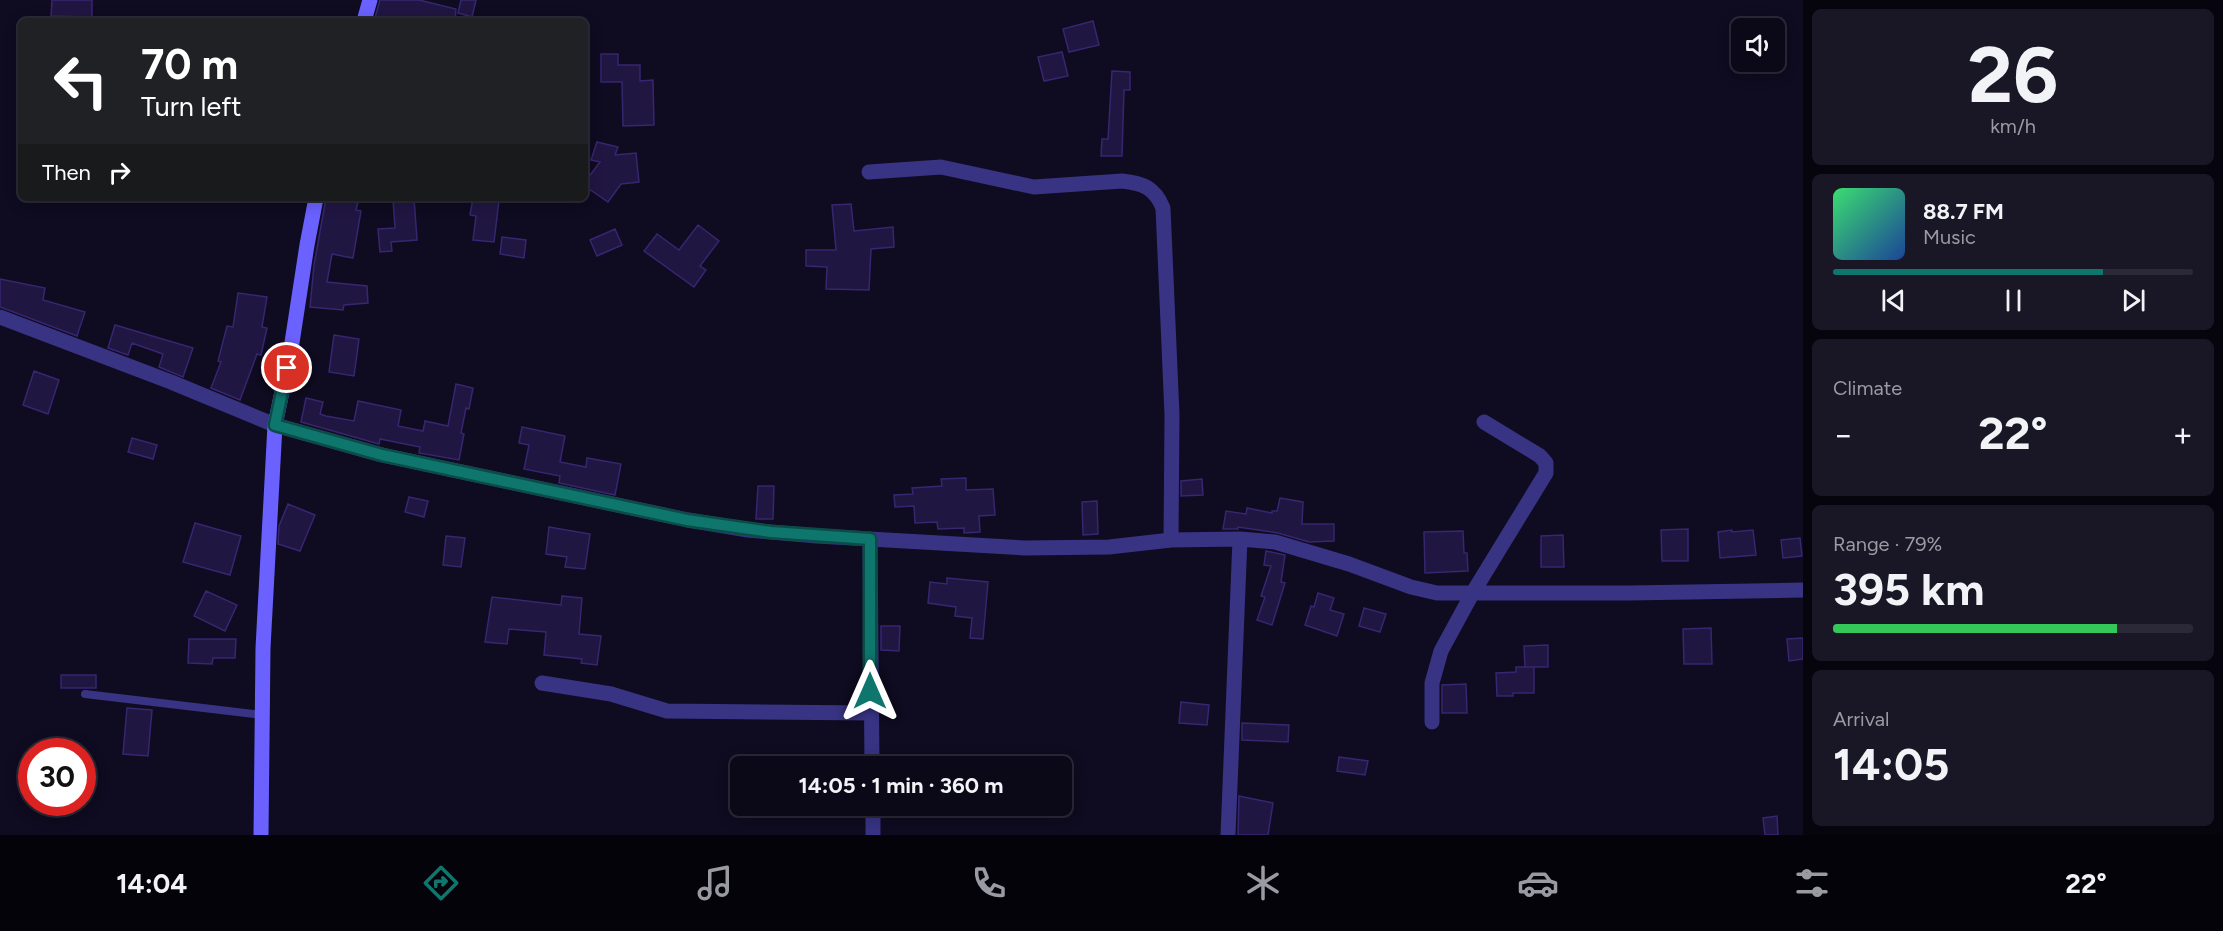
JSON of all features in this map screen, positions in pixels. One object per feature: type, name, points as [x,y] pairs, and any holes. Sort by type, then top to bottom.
[{"type":"main road","points":[[365,18],[369,0]]},
{"type":"main road","points":[[261,835],[263,648],[275,425],[291,349],[315,201]]},
{"type":"street","points":[[869,172],[941,167],[1034,187],[1137,182],[1148,187],[1158,196],[1163,208],[1172,415],[1171,540]]},
{"type":"street","points":[[0,317],[171,382],[275,425],[382,455],[687,520],[771,532],[1025,548],[1109,547],[1171,540],[1240,539],[1275,542],[1349,564],[1411,587],[1437,593],[1803,590]]},
{"type":"street","points":[[1432,722],[1431,692],[1437,660],[1472,594],[1543,479],[1546,469],[1546,463],[1540,456],[1484,422]]},
{"type":"street","points":[[870,539],[872,756]]},
{"type":"street","points":[[1228,835],[1240,539]]},
{"type":"street","points":[[542,683],[611,694],[667,711],[870,713]]},
{"type":"street","points":[[873,816],[873,835]]},
{"type":"lane","points":[[85,694],[262,715]]},
{"type":"building","points":[[52,0],[92,0],[92,17],[51,16]]},
{"type":"building","points":[[380,0],[419,0],[456,9],[455,18],[375,18]]},
{"type":"building","points":[[461,0],[476,0],[472,17],[458,13]]},
{"type":"building","points":[[1093,21],[1099,45],[1069,52],[1063,29]]},
{"type":"building","points":[[1062,52],[1068,76],[1044,81],[1038,57]]},
{"type":"building","points":[[601,54],[618,54],[618,65],[640,65],[640,81],[653,80],[654,125],[623,126],[622,82],[601,82]]},
{"type":"building","points":[[1112,71],[1130,72],[1130,90],[1124,90],[1122,156],[1101,156],[1102,139],[1108,139]]},
{"type":"building","points":[[597,142],[618,147],[615,155],[636,153],[639,182],[621,184],[608,202],[588,188],[588,178],[600,162],[591,160]]},
{"type":"building","points":[[325,201],[358,201],[356,210],[361,211],[353,258],[332,254],[327,282],[367,286],[368,303],[344,305],[343,310],[310,307],[314,265]]},
{"type":"building","points":[[393,201],[414,201],[417,240],[391,242],[392,251],[380,252],[378,229],[395,228]]},
{"type":"building","points":[[472,201],[499,201],[494,242],[473,240],[476,216],[470,215]]},
{"type":"building","points":[[851,204],[854,231],[893,227],[894,247],[871,249],[869,290],[826,289],[827,267],[806,266],[806,250],[836,250],[832,205]]},
{"type":"building","points":[[698,225],[719,241],[700,266],[706,270],[694,287],[644,251],[657,234],[679,250]]},
{"type":"building","points":[[615,229],[622,245],[597,256],[590,240]]},
{"type":"building","points":[[502,237],[526,240],[524,258],[500,254]]},
{"type":"building","points":[[0,279],[45,288],[43,300],[85,312],[77,336],[0,307]]},
{"type":"building","points":[[238,293],[267,297],[262,327],[267,328],[261,355],[257,354],[240,400],[211,388],[221,362],[218,361],[227,326],[233,327]]},
{"type":"building","points":[[115,325],[193,348],[183,377],[159,367],[163,354],[132,343],[128,355],[108,348]]},
{"type":"building","points":[[334,335],[359,339],[354,376],[329,372]]},
{"type":"building","points":[[34,371],[59,380],[48,414],[23,405]]},
{"type":"building","points":[[456,384],[473,388],[461,433],[464,434],[459,460],[419,453],[420,447],[380,439],[379,444],[301,422],[306,398],[323,402],[320,414],[326,416],[354,421],[358,401],[401,410],[398,426],[423,431],[425,421],[448,426]]},
{"type":"building","points":[[522,427],[565,436],[560,462],[586,467],[587,458],[621,464],[615,495],[559,483],[560,476],[524,469],[529,445],[519,443]]},
{"type":"building","points":[[132,438],[157,445],[153,459],[128,452]]},
{"type":"building","points":[[966,478],[966,490],[993,489],[995,515],[979,516],[980,532],[964,533],[964,528],[938,529],[937,522],[915,523],[914,506],[895,507],[894,495],[913,494],[912,488],[942,486],[941,479]]},
{"type":"building","points":[[1202,479],[1203,495],[1181,496],[1181,481]]},
{"type":"building","points":[[758,486],[774,486],[773,519],[756,519]]},
{"type":"building","points":[[409,497],[428,501],[424,517],[405,512]]},
{"type":"building","points":[[1280,498],[1303,502],[1302,524],[1334,524],[1334,541],[1309,542],[1278,533],[1238,527],[1238,529],[1223,529],[1226,511],[1246,514],[1247,508],[1272,513],[1272,511],[1277,511]]},
{"type":"building","points":[[1097,501],[1098,534],[1083,535],[1082,502]]},
{"type":"building","points":[[288,504],[315,515],[300,551],[278,544],[279,526]]},
{"type":"building","points":[[195,523],[241,536],[230,575],[183,562]]},
{"type":"building","points":[[549,527],[590,534],[585,569],[565,567],[567,557],[546,554]]},
{"type":"building","points":[[1688,529],[1688,561],[1662,561],[1661,530]]},
{"type":"building","points":[[1732,530],[1732,532],[1753,530],[1756,555],[1720,558],[1718,532]]},
{"type":"building","points":[[1463,531],[1468,571],[1425,573],[1424,532]]},
{"type":"building","points":[[1563,535],[1564,567],[1541,567],[1541,536]]},
{"type":"building","points":[[446,536],[465,538],[461,567],[443,565]]},
{"type":"building","points":[[1800,538],[1802,556],[1783,558],[1781,540]]},
{"type":"building","points":[[1266,551],[1285,555],[1281,582],[1285,583],[1272,625],[1257,620],[1265,597],[1261,596],[1271,566],[1264,565]]},
{"type":"building","points":[[947,578],[988,582],[983,639],[970,638],[972,618],[955,616],[956,607],[928,603],[930,582],[947,584]]},
{"type":"building","points":[[206,591],[237,605],[225,631],[194,616]]},
{"type":"building","points":[[1318,593],[1334,598],[1330,610],[1344,614],[1337,636],[1305,625]]},
{"type":"building","points":[[562,596],[582,598],[579,634],[601,636],[597,665],[581,663],[582,659],[544,655],[546,632],[509,629],[507,644],[485,642],[492,597],[561,605]]},
{"type":"building","points":[[1364,608],[1386,614],[1380,632],[1359,626]]},
{"type":"building","points":[[881,626],[900,626],[899,651],[881,650]]},
{"type":"building","points":[[1711,628],[1712,664],[1684,664],[1683,629]]},
{"type":"building","points":[[1803,638],[1803,659],[1789,661],[1787,639]]},
{"type":"building","points":[[189,639],[236,639],[235,658],[213,658],[212,664],[188,663]]},
{"type":"building","points":[[1548,645],[1548,667],[1534,667],[1534,693],[1497,696],[1496,673],[1516,672],[1516,667],[1525,667],[1524,646]]},
{"type":"building","points":[[61,675],[96,675],[96,688],[61,688]]},
{"type":"building","points":[[1466,684],[1467,713],[1442,713],[1442,685]]},
{"type":"building","points":[[1181,702],[1209,705],[1207,725],[1179,723]]},
{"type":"building","points":[[127,708],[152,710],[148,756],[123,754]]},
{"type":"building","points":[[1242,723],[1289,725],[1288,742],[1242,740]]},
{"type":"building","points":[[1339,757],[1368,761],[1365,775],[1337,771]]},
{"type":"building","points":[[1239,796],[1273,803],[1268,835],[1238,835]]},
{"type":"building","points":[[1777,816],[1778,835],[1765,835],[1763,818]]},
{"type":"route","points":[[287,368],[275,425],[382,455],[687,520],[748,530],[870,539],[870,691]]}]
